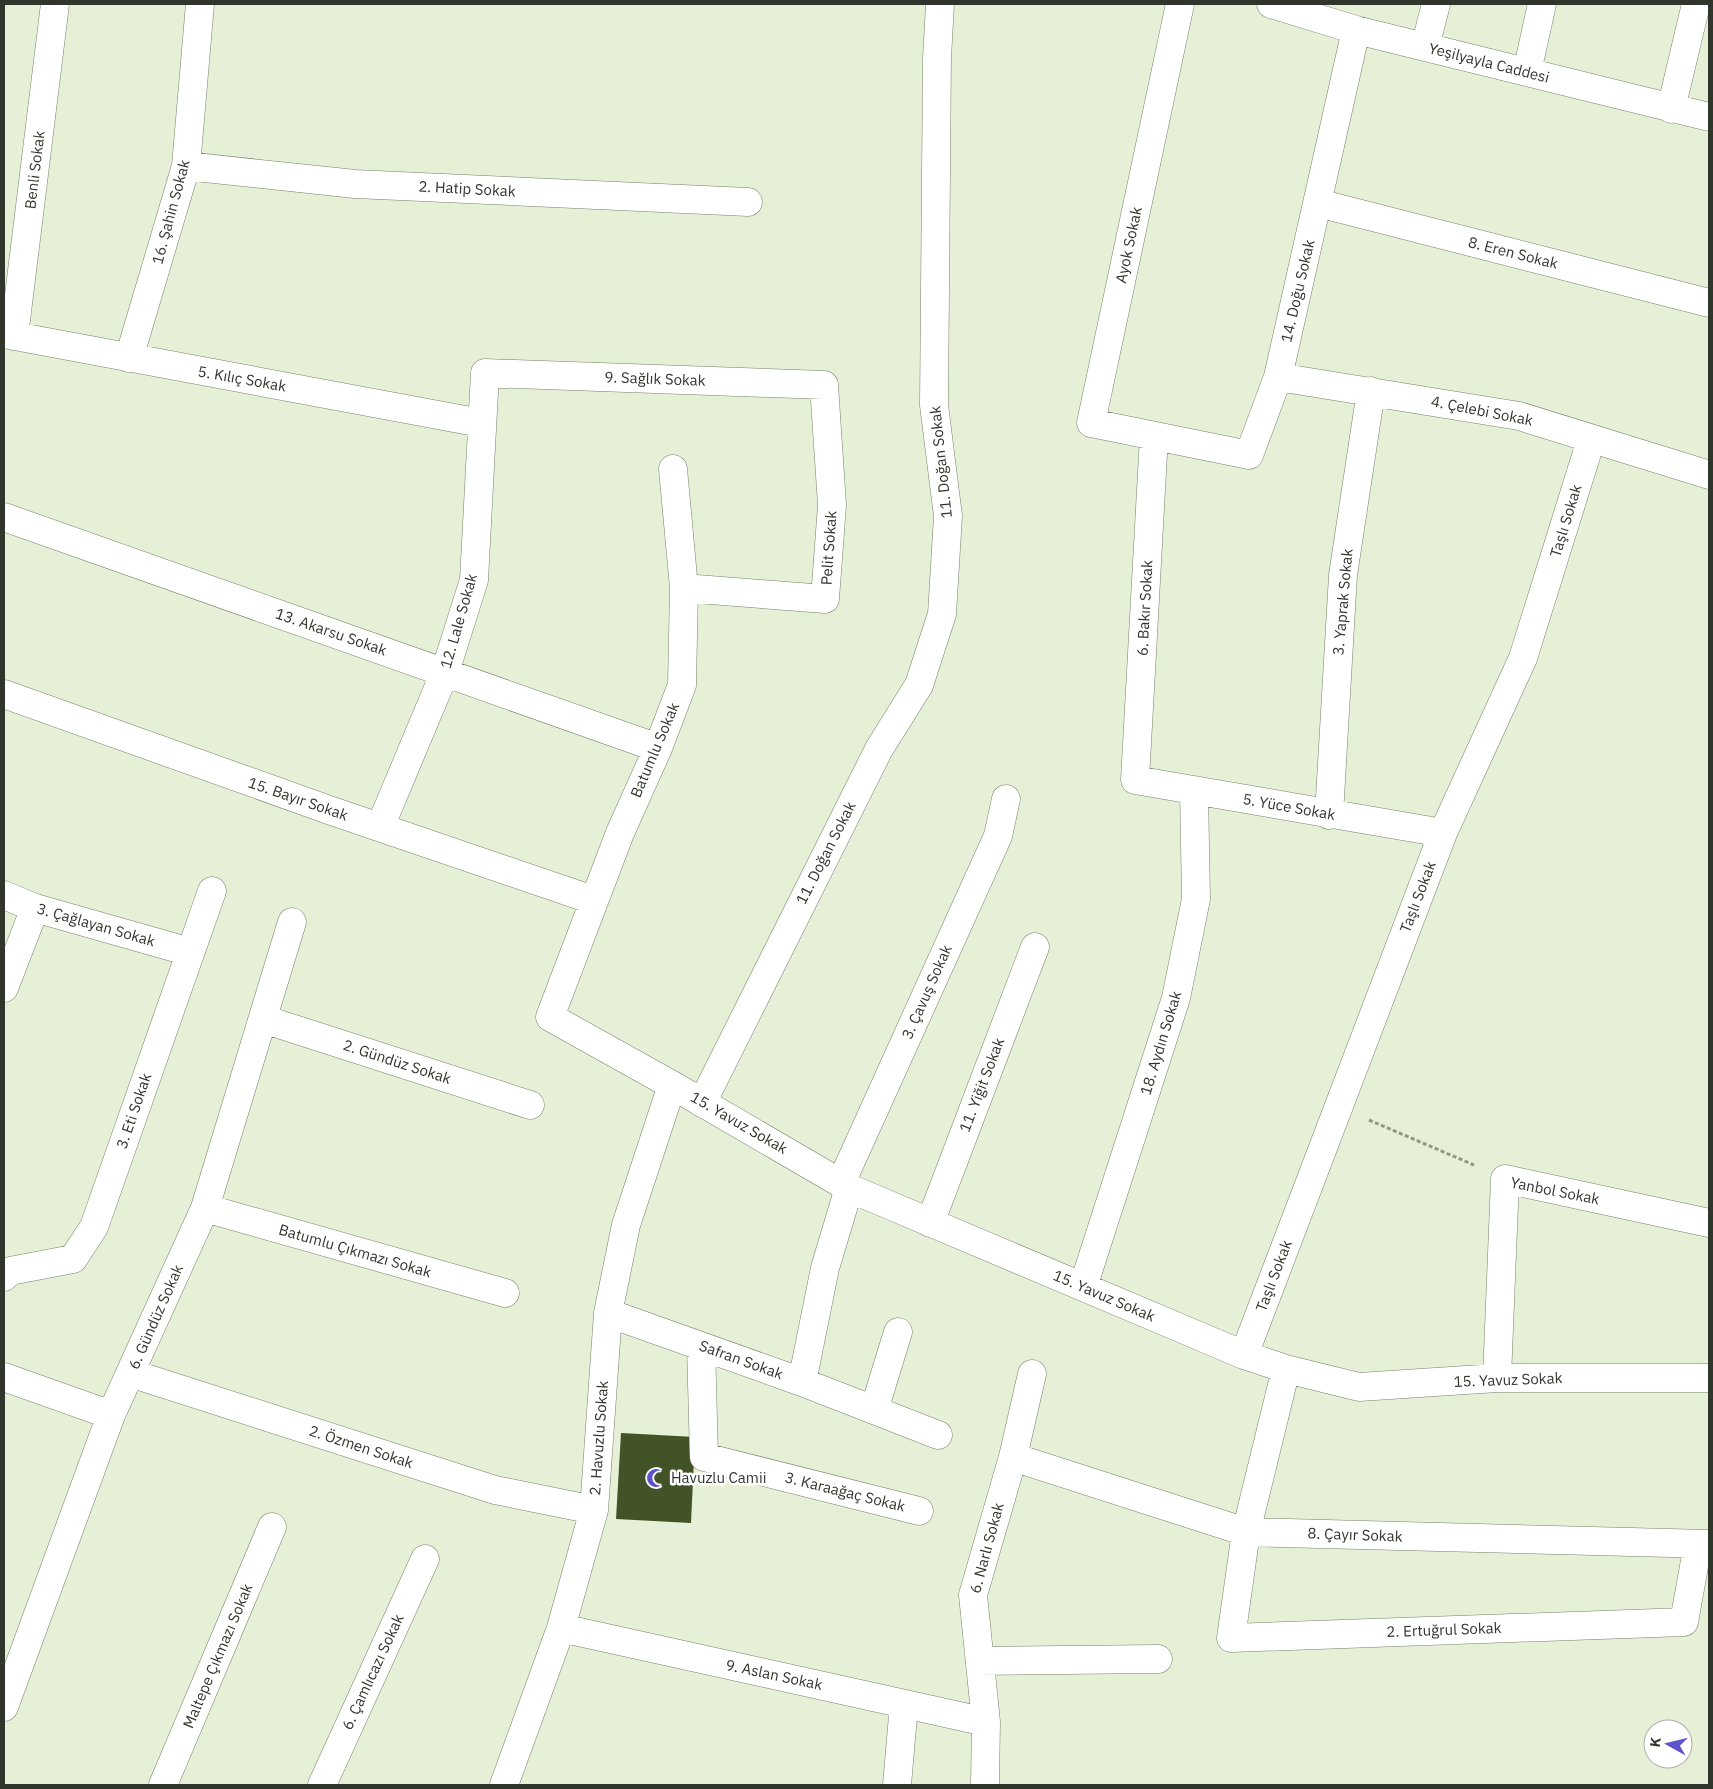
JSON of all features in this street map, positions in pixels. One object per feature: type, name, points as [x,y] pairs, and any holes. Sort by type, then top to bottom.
[{"type":"street","name":"Benli Sokak","points":[[9,335],[55,4]]},
{"type":"street","name":"16. Şahin Sokak","points":[[129,358],[186,166],[200,4]]},
{"type":"street","name":"11. Doğan Sokak","points":[[702,1102],[879,749],[918,685],[942,614],[948,516],[934,405],[937,58],[940,4]]},
{"type":"street","name":"Ayok Sokak","points":[[1154,436],[1091,423],[1180,4]]},
{"type":"street","name":"Yeşilyayla Caddesi","points":[[1271,4],[1356,30],[1709,117]]},
{"type":"street","points":[[1425,47],[1436,4]]},
{"type":"street","points":[[1527,72],[1542,4]]},
{"type":"street","points":[[1671,108],[1696,4]]},
{"type":"street","name":"14. Doğu Sokak","points":[[1154,436],[1249,455],[1278,377],[1356,30]]},
{"type":"street","name":"2. Hatip Sokak","points":[[186,166],[355,184],[748,202]]},
{"type":"street","name":"8. Eren Sokak","points":[[1318,203],[1709,302]]},
{"type":"street","name":"5. Kılıç Sokak","points":[[9,335],[481,423]]},
{"type":"street","name":"12. Lale Sokak","points":[[380,827],[445,672],[474,580],[485,373]]},
{"type":"street","name":"9. Sağlık Sokak","points":[[485,373],[824,386]]},
{"type":"street","name":"4. Çelebi Sokak","points":[[1278,377],[1519,416],[1709,476]]},
{"type":"street","name":"Pelit Sokak","points":[[684,588],[825,599],[832,505],[824,386]]},
{"type":"street","name":"3. Yaprak Sokak","points":[[1329,815],[1333,716],[1343,575],[1371,391]]},
{"type":"street","name":"6. Bakır Sokak","points":[[1135,780],[1154,436]]},
{"type":"street","name":"Taşlı Sokak","points":[[1244,1355],[1443,833],[1523,658],[1591,440]]},
{"type":"street","name":"Batumlu Sokak","points":[[550,1017],[593,900],[620,833],[658,748],[682,685],[684,588],[673,469]]},
{"type":"street","name":"13. Akarsu Sokak","points":[[4,518],[658,748]]},
{"type":"street","name":"15. Bayır Sokak","points":[[4,694],[593,900]]},
{"type":"street","name":"5. Yüce Sokak","points":[[1135,780],[1329,815],[1443,833]]},
{"type":"street","name":"18. Aydın Sokak","points":[[1083,1287],[1176,998],[1196,899],[1194,791]]},
{"type":"street","name":"3. Çavuş Sokak","points":[[802,1382],[845,1186],[998,836],[1006,799]]},
{"type":"street","name":"3. Eti Sokak","points":[[4,1277],[10,1271],[73,1259],[94,1227],[212,891]]},
{"type":"street","name":"3. Çağlayan Sokak","points":[[4,895],[35,908],[190,952]]},
{"type":"street","points":[[4,988],[35,908]]},
{"type":"street","name":"6. Gündüz Sokak","points":[[4,1707],[111,1415],[205,1208],[292,922]]},
{"type":"street","name":"11. Yiğit Sokak","points":[[930,1223],[1034,947]]},
{"type":"street","name":"15. Yavuz Sokak","points":[[550,1017],[702,1102],[845,1186],[1244,1355],[1286,1369],[1359,1387],[1497,1378],[1709,1378]]},
{"type":"street","name":"2. Gündüz Sokak","points":[[263,1019],[530,1104]]},
{"type":"street","name":"2. Havuzlu Sokak","points":[[504,1785],[561,1628],[594,1510],[608,1313],[626,1225],[672,1085]]},
{"type":"street","name":"Yanbol Sokak","points":[[1497,1378],[1504,1178],[1709,1223]]},
{"type":"street","name":"Batumlu Çıkmazı Sokak","points":[[205,1208],[505,1293]]},
{"type":"street","name":"Safran Sokak","points":[[608,1313],[802,1382],[938,1435]]},
{"type":"street","points":[[874,1410],[898,1332]]},
{"type":"street","name":"3. Karaağaç Sokak","points":[[701,1346],[704,1457],[919,1511]]},
{"type":"street","points":[[1246,1532],[1286,1369]]},
{"type":"street","name":"2. Özmen Sokak","points":[[130,1373],[495,1490],[594,1510]]},
{"type":"street","name":"6. Narlı Sokak","points":[[985,1785],[986,1722],[973,1596],[1013,1457],[1032,1374]]},
{"type":"street","points":[[4,1377],[111,1415]]},
{"type":"street","name":"8. Çayır Sokak","points":[[1013,1457],[1246,1532],[1704,1544]]},
{"type":"street","name":"Maltepe Çıkmazı Sokak","points":[[163,1785],[272,1527]]},
{"type":"street","name":"2. Ertuğrul Sokak","points":[[1246,1532],[1231,1638],[1684,1622],[1704,1544]]},
{"type":"street","name":"6. Çamlıcazı Sokak","points":[[322,1785],[425,1559]]},
{"type":"street","name":"9. Aslan Sokak","points":[[561,1628],[986,1722]]},
{"type":"street","points":[[980,1661],[1158,1659]]},
{"type":"street","points":[[897,1785],[904,1704]]},
{"type":"path","points":[[1339,1107],[1449,1155]]},
{"type":"building","name":"Havuzlu Camii","points":[[621,1433],[695,1437],[691,1523],[616,1519]]},
{"type":"place","name":"Havuzlu Camii","points":[[656,1478]]}]
